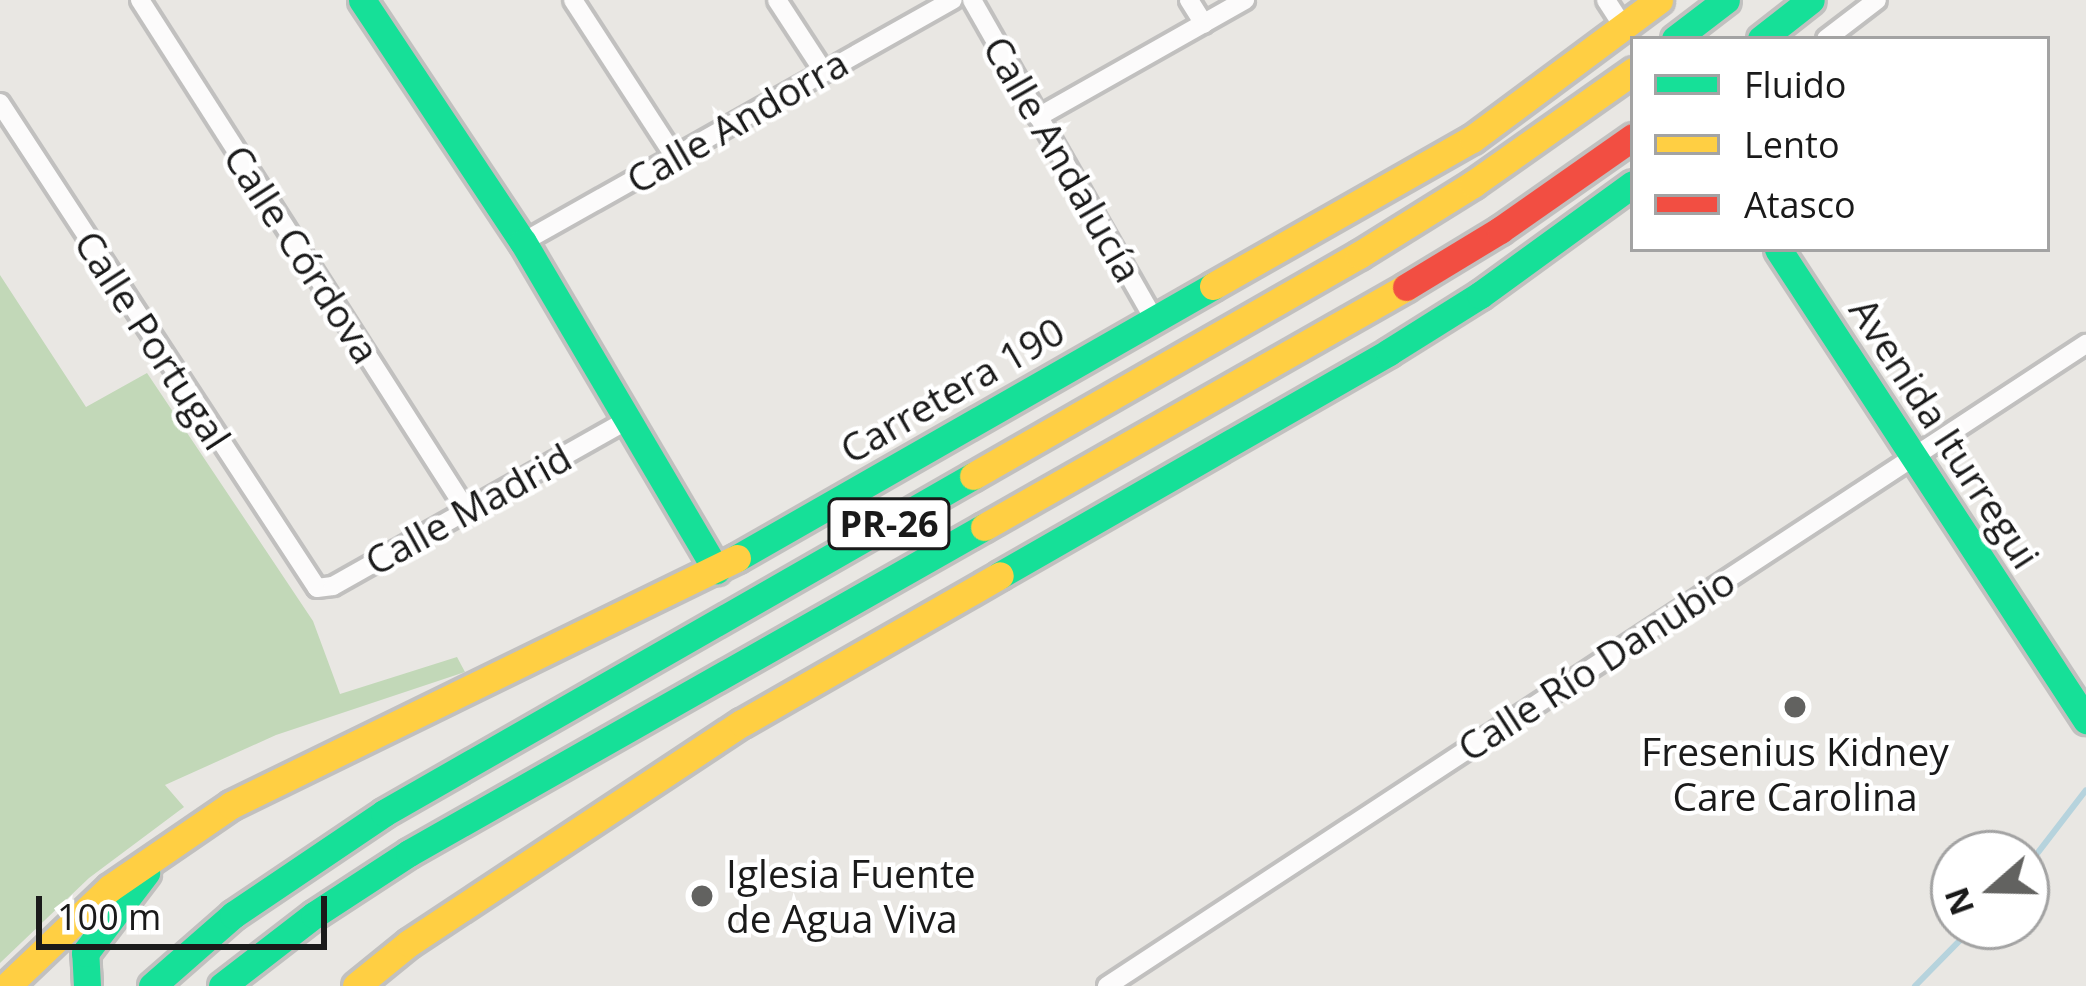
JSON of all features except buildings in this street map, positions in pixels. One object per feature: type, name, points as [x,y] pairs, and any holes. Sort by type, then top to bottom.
[{"type":"main road","points":[[362,0],[523,242],[631,418],[716,570]]},
{"type":"main road","name":"Carretera 190","points":[[22,980],[110,888],[231,805],[716,570],[1472,139],[1659,0]]},
{"type":"main road","points":[[1680,36],[1726,0]]},
{"type":"main road","points":[[1765,36],[1811,0]]},
{"type":"main road","name":"PR-26","points":[[152,986],[232,915],[384,813],[1359,255],[1473,184],[1630,73]]},
{"type":"main road","name":"PR-26","points":[[222,986],[341,896],[409,853],[1388,298],[1500,230],[1630,139]]},
{"type":"main road","points":[[356,986],[409,944],[742,723],[1389,352],[1480,295],[1630,186]]},
{"type":"main road","name":"Avenida Iturregui","points":[[1780,252],[2084,716]]},
{"type":"main road","points":[[87,986],[85,953],[169,844]]},
{"type":"street","name":"Calle Córdova","points":[[140,0],[465,508]]},
{"type":"street","points":[[573,0],[675,157]]},
{"type":"street","points":[[777,0],[824,72]]},
{"type":"street","name":"Calle Andorra","points":[[523,242],[952,0]]},
{"type":"street","name":"Calle Andalucía","points":[[972,0],[1154,319]]},
{"type":"street","points":[[1189,0],[1204,23]]},
{"type":"street","points":[[1038,117],[1245,0]]},
{"type":"street","points":[[1606,0],[1624,28]]},
{"type":"street","points":[[1830,36],[1877,0]]},
{"type":"street","name":"Calle Portugal","points":[[0,103],[306,577]]},
{"type":"street","name":"Calle Río Danubio","points":[[1107,986],[2086,344]]},
{"type":"street","name":"Calle Madrid","points":[[306,577],[316,588],[333,586],[631,418]]},
{"type":"green space","points":[[0,275],[86,407],[147,373],[313,621],[340,694],[457,657],[465,672],[276,735],[165,785],[184,807],[89,878],[0,963]]},
{"type":"waterway","points":[[2050,837],[2086,790]]},
{"type":"waterway","points":[[1915,986],[1950,950]]},
{"type":"traffic: fast","points":[[362,0],[523,242],[716,570]]},
{"type":"traffic: fast","points":[[1679,36],[1726,0]]},
{"type":"traffic: fast","points":[[1765,36],[1811,0]]},
{"type":"traffic: fast","points":[[1000,575],[1389,352],[1480,295],[1630,186]]},
{"type":"traffic: fast","points":[[1780,252],[2086,720]]},
{"type":"traffic: fast","points":[[737,558],[1213,286]]},
{"type":"traffic: fast","points":[[152,986],[233,915],[384,813],[973,476]]},
{"type":"traffic: fast","points":[[222,986],[314,915],[409,853],[984,527]]},
{"type":"traffic: fast","points":[[87,986],[85,953],[146,873]]},
{"type":"traffic: slow","points":[[1213,286],[1472,139],[1659,0]]},
{"type":"traffic: slow","points":[[973,476],[1359,255],[1473,184],[1630,73]]},
{"type":"traffic: slow","points":[[984,527],[1406,287]]},
{"type":"traffic: slow","points":[[7,986],[110,888],[231,805],[737,558]]},
{"type":"traffic: slow","points":[[356,986],[409,943],[742,723],[1000,575]]},
{"type":"traffic: jam","points":[[1406,287],[1500,230],[1630,139]]},
{"type":"place","name":"Fresenius Kidney Care Carolina","points":[[1795,707]]},
{"type":"place","name":"Iglesia Fuente de Agua Viva","points":[[702,896]]}]
